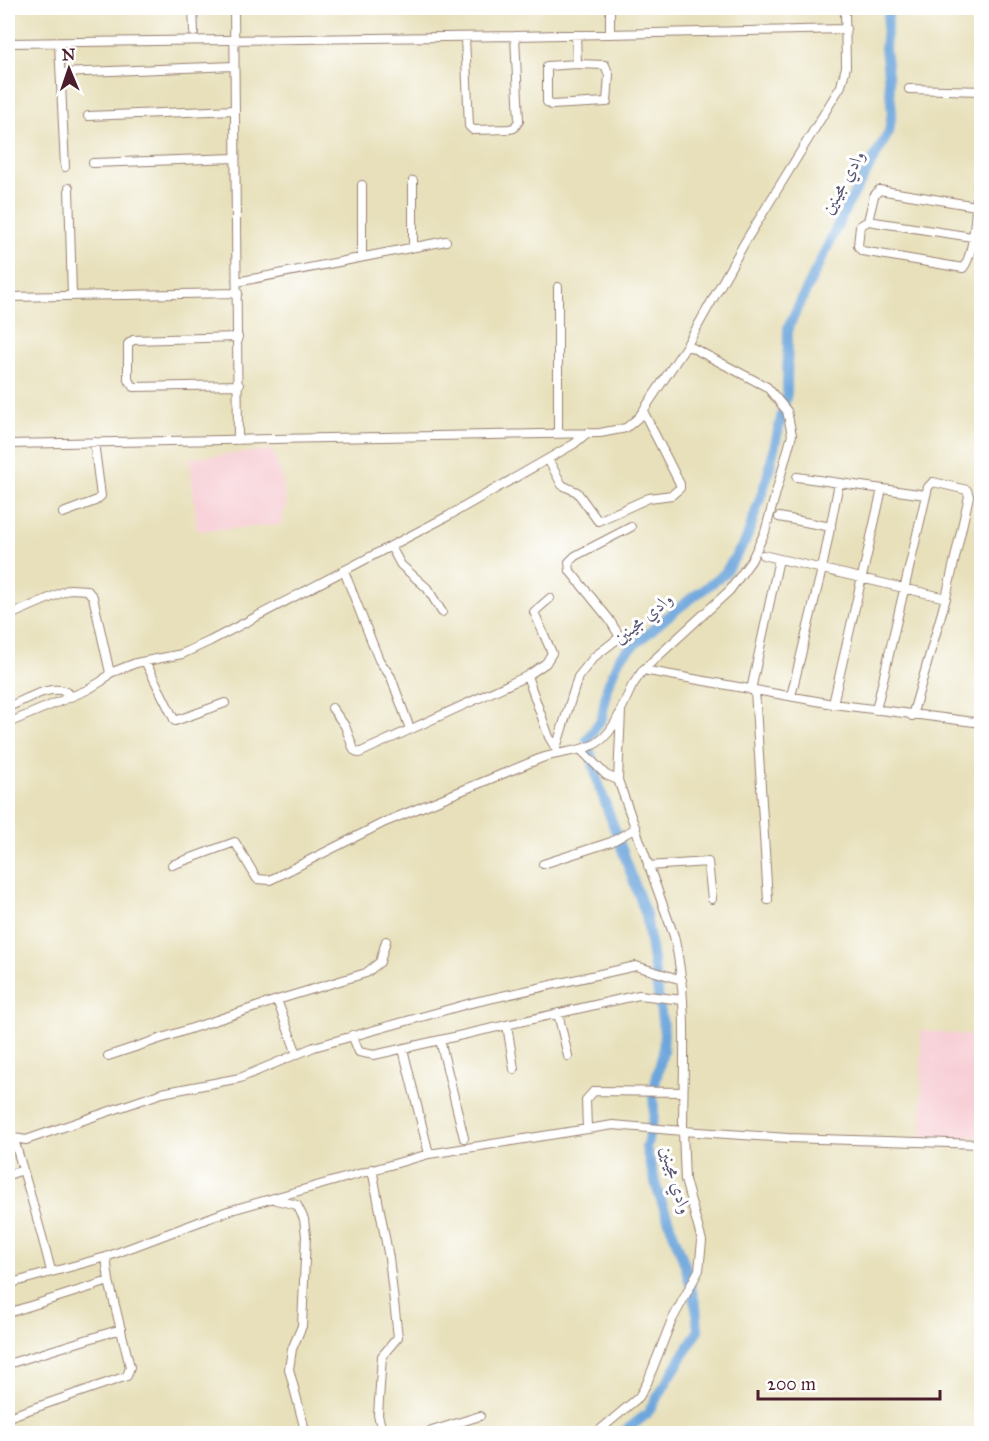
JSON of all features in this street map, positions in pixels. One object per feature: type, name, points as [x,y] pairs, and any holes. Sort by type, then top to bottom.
[{"type":"street","points":[[193,8],[194,32]]},
{"type":"street","points":[[234,8],[238,440]]},
{"type":"street","points":[[610,8],[610,34]]},
{"type":"street","points":[[8,444],[558,434],[626,428],[643,411],[687,345],[745,242],[841,86],[846,67],[845,8]]},
{"type":"street","points":[[8,43],[465,37],[846,28]]},
{"type":"street","points":[[576,35],[577,64]]},
{"type":"street","points":[[465,37],[468,126],[473,130],[509,129],[517,125],[515,36]]},
{"type":"street","points":[[59,43],[65,167]]},
{"type":"street","points":[[577,64],[605,64],[609,75],[607,102],[551,105],[547,102],[547,66],[577,64]]},
{"type":"street","points":[[61,73],[234,66]]},
{"type":"street","points":[[909,89],[981,91]]},
{"type":"street","points":[[88,116],[235,110]]},
{"type":"street","points":[[93,163],[235,158]]},
{"type":"street","points":[[413,181],[413,247]]},
{"type":"street","points":[[978,184],[972,237],[967,264],[963,268],[860,250],[860,226],[868,221],[972,237],[981,239]]},
{"type":"street","points":[[362,185],[362,257]]},
{"type":"street","points":[[69,188],[72,296]]},
{"type":"street","points":[[868,221],[874,196],[879,190],[976,206]]},
{"type":"street","points":[[237,282],[446,241]]},
{"type":"street","points":[[558,287],[558,434]]},
{"type":"street","points":[[8,297],[238,293]]},
{"type":"street","points":[[238,337],[133,340],[128,344],[128,380],[134,387],[239,385]]},
{"type":"street","points":[[172,865],[235,842],[257,879],[270,880],[385,822],[557,750],[582,750],[608,736],[632,686],[643,670],[730,590],[757,551],[768,523],[791,441],[792,426],[787,411],[775,395],[757,380],[687,345]]},
{"type":"street","points":[[548,459],[562,485],[577,492],[598,521],[649,498],[672,495],[680,488],[680,484],[643,411]]},
{"type":"street","points":[[8,723],[102,681],[110,673],[145,661],[182,654],[390,547],[548,459],[587,433]]},
{"type":"street","points":[[63,513],[95,501],[101,496],[94,442]]},
{"type":"street","points":[[981,469],[981,476]]},
{"type":"street","points":[[796,477],[926,495]]},
{"type":"street","points":[[876,710],[926,495],[929,484],[933,482],[969,493],[946,598],[912,716]]},
{"type":"street","points":[[791,696],[822,569],[839,483]]},
{"type":"street","points":[[833,704],[882,489]]},
{"type":"street","points":[[779,517],[831,527]]},
{"type":"street","points":[[557,750],[578,677],[594,657],[620,637],[609,619],[570,571],[569,562],[575,556],[631,527]]},
{"type":"street","points":[[390,547],[401,565],[427,588],[442,612]]},
{"type":"street","points":[[763,555],[946,598]]},
{"type":"street","points":[[768,900],[753,690],[779,559]]},
{"type":"street","points":[[344,571],[379,660],[391,677],[410,729]]},
{"type":"street","points":[[8,616],[70,589],[87,590],[93,597],[110,673]]},
{"type":"street","points":[[332,708],[345,726],[356,752],[526,676],[546,663],[552,653],[534,612],[550,598]]},
{"type":"street","points":[[145,661],[175,721],[225,703]]},
{"type":"street","points":[[643,670],[833,704],[912,716],[981,723]]},
{"type":"street","points":[[526,676],[557,750]]},
{"type":"street","points":[[8,707],[53,689],[63,690],[70,696]]},
{"type":"street","points":[[595,1434],[639,1397],[647,1383],[671,1322],[694,1282],[701,1262],[702,1241],[685,1180],[682,980],[674,936],[648,866],[632,831],[621,795],[618,780],[621,710]]},
{"type":"street","points":[[582,750],[606,775],[618,780]]},
{"type":"street","points":[[543,864],[611,842],[632,831]]},
{"type":"street","points":[[648,866],[708,862],[712,899]]},
{"type":"street","points":[[108,1056],[366,973],[380,962],[386,941]]},
{"type":"street","points":[[51,1271],[23,1170],[11,1138],[26,1140],[162,1093],[240,1078],[297,1054],[352,1035],[540,987],[631,967],[645,967],[682,980]]},
{"type":"street","points":[[352,1035],[359,1052],[365,1055],[403,1049],[639,995],[683,1000]]},
{"type":"street","points":[[277,1000],[297,1054]]},
{"type":"street","points":[[558,1013],[568,1056]]},
{"type":"street","points":[[507,1025],[514,1069]]},
{"type":"street","points":[[440,1040],[464,1138]]},
{"type":"street","points":[[403,1049],[429,1154]]},
{"type":"street","points":[[587,1128],[586,1100],[590,1093],[642,1090],[683,1092]]},
{"type":"street","points":[[8,1284],[106,1257],[210,1217],[372,1169],[429,1154],[587,1128],[613,1125],[658,1130],[836,1140],[981,1144]]},
{"type":"street","points":[[372,1169],[389,1258],[398,1326],[396,1340],[382,1356],[378,1415],[383,1434]]},
{"type":"street","points":[[8,1175],[23,1170]]},
{"type":"street","points":[[271,1199],[297,1205],[305,1227],[302,1326],[292,1349],[289,1369],[306,1434]]},
{"type":"street","points":[[8,1417],[127,1376],[130,1367],[109,1281],[106,1257]]},
{"type":"street","points":[[8,1313],[109,1281]]},
{"type":"street","points":[[8,1364],[122,1329]]},
{"type":"street","points":[[422,1434],[480,1416]]},
{"type":"shaded area","points":[[272,450],[282,477],[286,506],[280,525],[197,531],[190,458]]},
{"type":"shaded area","points":[[921,1030],[981,1037],[981,1137],[922,1138]]},
{"type":"waterway","name":"وادي مجينين","points":[[621,1434],[647,1414],[698,1331],[696,1307],[685,1265],[657,1189],[646,1148],[654,1116],[653,1092],[663,1052],[664,1033],[646,915],[599,786],[587,740],[602,718],[607,687],[620,657],[672,613],[724,574],[746,540],[767,478],[787,393],[788,328],[846,208],[889,132],[892,111],[885,48],[889,8]]}]
